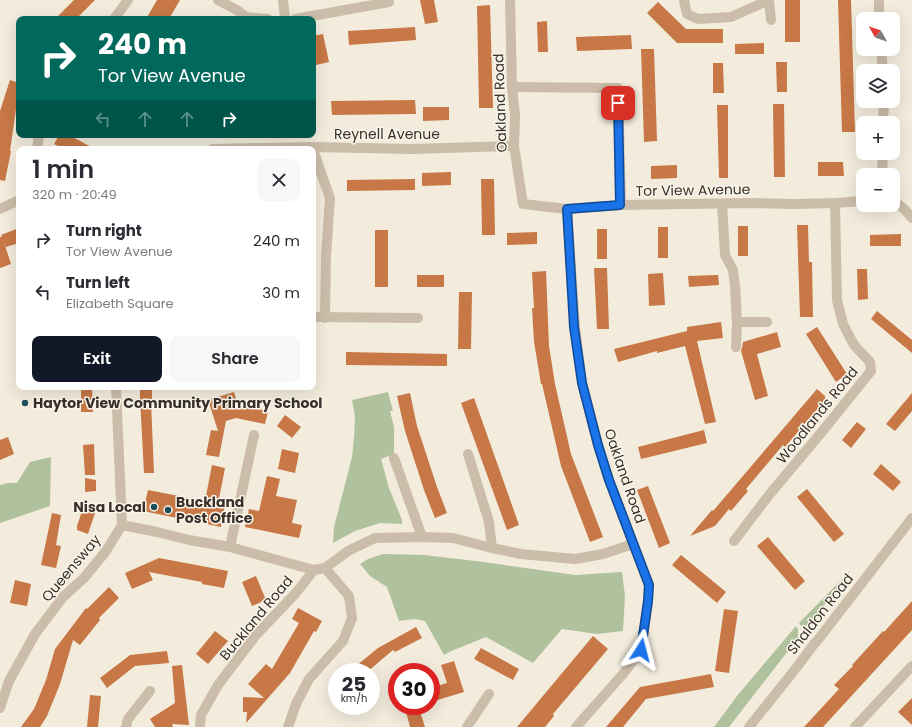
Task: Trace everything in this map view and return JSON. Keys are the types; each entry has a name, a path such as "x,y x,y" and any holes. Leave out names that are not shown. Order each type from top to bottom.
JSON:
{"street":[{"path":"116,16 128,0"},
{"path":"218,0 245,16"},
{"path":"283,0 285,16"},
{"name":"Oakland Road","path":"510,0 512,87 515,115 514,146 523,204"},
{"path":"684,0 687,14 698,18 731,17 769,0 771,20"},
{"path":"878,0 879,12"},
{"path":"312,16 390,2"},
{"path":"512,87 618,88 620,205"},
{"name":"Reynell Avenue","path":"316,149 412,149 514,146"},
{"path":"316,158 330,198 326,256 325,318"},
{"path":"0,209 16,201"},
{"name":"Tor View Avenue","path":"523,204 567,209 620,205 856,202"},
{"name":"Woodlands Road","path":"734,541 769,495 871,371 870,362 854,345 843,324 837,300 835,203"},
{"path":"722,204 726,255 733,270 735,286 737,322 736,348"},
{"path":"900,206 905,208 912,218"},
{"name":"Oakland Road","path":"567,209 574,327 582,383 600,452 649,585 641,650 623,674 576,727"},
{"path":"316,317 418,318"},
{"path":"737,322 767,322"},
{"path":"116,390 122,526 230,547 314,570 325,568 348,551 375,538 453,538 521,554 575,559 603,554 633,544"},
{"path":"230,547 254,435"},
{"path":"468,454 489,522 492,548"},
{"path":"394,458 422,537"},
{"name":"Shaldon Road","path":"749,727 912,518"},
{"name":"Queensway","path":"0,708 4,679 63,597 84,578 106,551 122,526"},
{"path":"288,727 296,704 309,679 343,641 352,618 348,596 325,568"},
{"name":"Buckland Road","path":"200,727 201,715 218,685 256,635 295,594 314,570"},
{"path":"855,727 912,666"},
{"path":"126,727 128,719 150,691"},
{"path":"467,727 489,694"}],"green space":[{"path":"388,392 393,411 390,411 394,427 394,454 381,459 389,488 402,520 402,524 380,523 355,531 333,543 334,527 352,457 355,416 352,400"},
{"path":"51,457 50,506 0,523 0,485 17,483 30,462"},
{"path":"383,554 424,555 575,575 622,572 625,596 623,631 597,634 562,629 533,663 486,637 444,655 425,621 414,619 399,621 387,587 370,576 360,564 368,559"},
{"path":"851,570 809,625 801,626 799,623"},
{"path":"796,626 798,629 798,638 729,727 714,727 737,696"}],"building":[{"path":"74,0 95,0 79,16 58,16"},
{"path":"157,0 180,0 171,16 148,16"},
{"path":"420,0 434,0 438,22 425,24"},
{"path":"785,0 800,0 800,42 785,42"},
{"path":"838,0 851,0 855,132 842,132"},
{"path":"658,2 686,29 723,29 723,43 677,43 647,13"},
{"path":"490,5 493,108 479,108 477,6"},
{"path":"547,21 548,52 538,52 537,22"},
{"path":"415,27 416,40 349,45 348,31"},
{"path":"323,34 329,62 316,65 316,35"},
{"path":"631,35 632,49 577,51 576,37"},
{"path":"764,43 764,54 735,54 735,44"},
{"path":"641,49 654,49 657,141 644,142"},
{"path":"776,62 787,62 787,92 777,92"},
{"path":"713,63 723,63 724,93 713,93"},
{"path":"10,80 16,82 16,109 11,151 5,181 0,180 0,111"},
{"path":"415,100 416,114 332,115 331,101"},
{"path":"773,104 784,104 785,177 774,177"},
{"path":"717,105 728,105 728,178 719,178"},
{"path":"423,107 449,107 449,120 423,121"},
{"path":"57,138 75,138 89,146 58,146 54,144"},
{"path":"818,162 843,162 844,176 818,176"},
{"path":"677,165 677,178 651,179 651,166"},
{"path":"451,172 451,185 422,186 422,173"},
{"path":"415,179 415,190 347,191 347,180"},
{"path":"481,179 494,179 495,235 482,235"},
{"path":"797,225 808,225 809,262 812,262 813,317 800,317"},
{"path":"738,226 748,226 748,256 738,256"},
{"path":"658,227 668,227 668,258 658,258"},
{"path":"16,229 16,244 6,247 3,239 11,264 0,268 0,237 2,237 1,235"},
{"path":"597,229 607,229 607,259 597,259"},
{"path":"375,230 388,230 388,287 375,287"},
{"path":"537,232 537,244 507,245 507,233"},
{"path":"901,234 901,246 870,246 870,235"},
{"path":"594,268 607,268 609,329 597,329"},
{"path":"857,269 867,269 868,299 858,300"},
{"path":"546,271 549,346 555,384 571,454 603,537 590,542 561,466 541,384 534,342 532,272"},
{"path":"663,273 665,305 649,306 648,274"},
{"path":"417,275 444,275 444,287 417,287"},
{"path":"718,275 719,285 689,287 688,276"},
{"path":"459,292 472,292 471,349 458,349"},
{"path":"877,311 912,340 912,353 871,319"},
{"path":"721,322 723,338 697,341 716,422 705,424 685,346 657,353 657,351 618,362 614,349 687,331 687,327"},
{"path":"817,327 847,374 836,382 806,334"},
{"path":"777,332 781,347 757,354 768,396 755,400 741,351 743,342"},
{"path":"346,352 447,354 447,366 346,365"},
{"path":"817,389 825,396 825,400 785,447 783,445 746,489 748,491 731,511 729,509 715,526 690,536 712,510 713,511"},
{"path":"81,390 92,390 93,412 81,412"},
{"path":"140,390 152,390 151,402 154,473 144,473"},
{"path":"234,392 238,405 268,411 265,424 236,418 226,421 219,457 206,455 211,430 218,431 208,400"},
{"path":"410,393 417,426 447,513 435,518 424,490 405,431 397,396"},
{"path":"912,393 912,411 895,431 886,424"},
{"path":"474,398 519,525 507,530 461,403"},
{"path":"285,415 301,427 292,438 277,426"},
{"path":"857,422 866,429 851,448 842,440"},
{"path":"704,430 707,443 641,459 638,447"},
{"path":"8,437 14,454 0,460 0,440"},
{"path":"94,444 95,475 85,475 83,445"},
{"path":"282,449 299,453 295,473 278,469"},
{"path":"881,464 901,482 893,491 873,474"},
{"path":"212,465 225,468 218,504 225,505 221,527 143,511 148,490 205,501"},
{"path":"267,476 280,479 276,496 297,500 292,523 302,525 299,538 245,527 249,509 259,511"},
{"path":"85,478 96,480 96,491 85,492"},
{"path":"648,486 670,543 659,548 637,490"},
{"path":"807,489 844,534 834,542 797,497"},
{"path":"84,505 96,510 88,534 77,530"},
{"path":"52,513 61,515 56,545 61,546 56,568 41,565"},
{"path":"768,537 805,581 795,590 757,546"},
{"path":"681,555 726,592 717,603 672,565"},
{"path":"159,558 228,571 224,588 202,584 202,582 149,572 153,580 132,589 125,573"},
{"path":"256,576 266,600 252,606 242,582"},
{"path":"15,580 31,584 27,606 10,603"},
{"path":"109,587 119,598 99,618 100,620 80,645 73,640 60,684 47,716 40,727 21,727 34,709 46,680 55,649 86,608 87,609"},
{"path":"912,601 912,630 823,727 804,727 839,689 834,685"},
{"path":"298,608 322,621 316,632 314,631 290,673 246,723 247,712 243,712 243,697 264,698 248,684 266,664 272,669 299,623 292,619"},
{"path":"724,609 738,611 729,673 715,671"},
{"path":"416,627 422,638 395,652 393,650 378,663 360,663 378,648"},
{"path":"215,631 228,641 208,664 196,654"},
{"path":"593,636 608,649 553,714 554,716 545,727 517,727"},
{"path":"481,648 519,669 513,680 474,659"},
{"path":"167,651 169,663 135,666 107,688 100,678 130,655"},
{"path":"454,661 464,692 440,699 440,685 447,683 441,665"},
{"path":"182,665 189,725 172,724 173,727 155,727 150,719 175,703 172,666"},
{"path":"711,674 714,687 646,699 623,727 606,727 640,687"},
{"path":"90,695 101,696 98,727 87,727"},
{"path":"912,698 912,725 898,712"},
{"path":"407,715 421,715 425,727 410,727"}],"place":[{"name":"Haytor View Community Primary School","path":"25,403"},
{"name":"Nisa Local","path":"154,507"},
{"name":"Buckland Post Office","path":"168,510"}],"route":[{"path":"618,103 620,205 567,209 574,327 582,383 598,445 609,480 649,585 641,650"}]}
